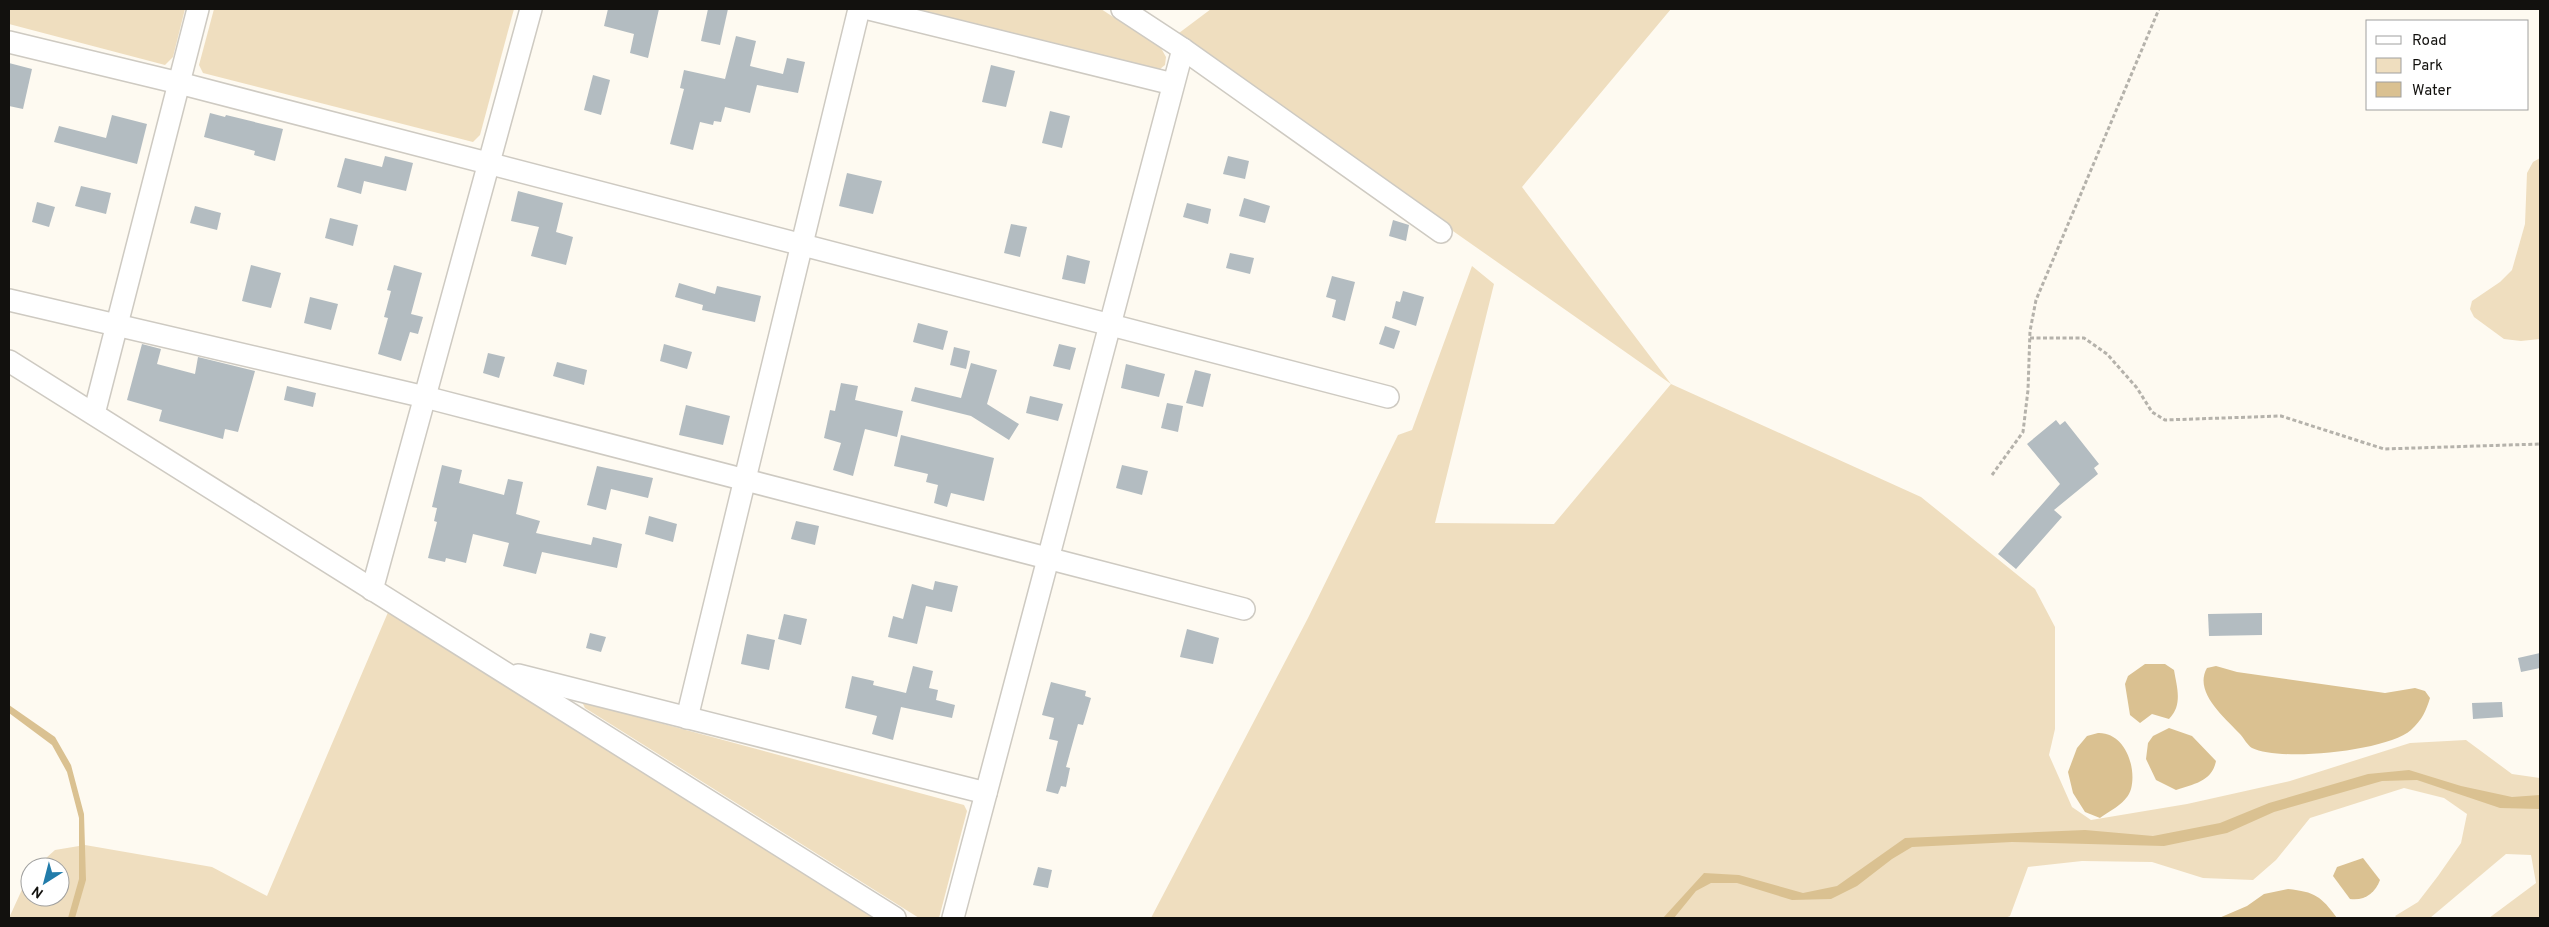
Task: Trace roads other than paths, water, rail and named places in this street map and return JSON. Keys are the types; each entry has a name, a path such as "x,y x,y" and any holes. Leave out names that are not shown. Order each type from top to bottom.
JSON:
{"street":[{"path":"94,414 198,9"},
{"path":"372,590 531,9"},
{"path":"686,718 860,9"},
{"path":"869,9 1174,84"},
{"path":"1122,9 1183,49 1442,232"},
{"path":"9,42 179,83 1388,397"},
{"path":"953,918 1183,49"},
{"path":"9,300 425,397 1244,609"},
{"path":"9,361 895,918"},
{"path":"499,670 986,794"}],"water":[{"path":"2145,664 2165,664 2174,670 2178,702 2169,719 2152,714 2140,723 2130,715 2125,684 2128,676"},
{"path":"2216,666 2237,672 2385,693 2415,688 2425,691 2430,698 2423,715 2411,730 2380,744 2358,749 2309,754 2266,752 2250,747 2219,712 2207,695 2204,677 2207,668"},
{"path":"9,705 55,737 71,765 84,814 86,880 75,918 68,918 79,879 79,818 67,772 52,745 9,713"},
{"path":"2169,728 2192,736 2216,761 2214,768 2206,778 2176,790 2156,780 2146,759 2148,743 2153,736"},
{"path":"2098,733 2107,734 2121,744 2130,761 2132,770 2129,794 2118,806 2100,818 2085,812 2073,793 2068,772 2077,748 2087,736"},
{"path":"2409,770 2461,786 2512,797 2540,795 2540,809 2500,808 2417,780 2382,781 2274,812 2227,833 2164,846 2012,842 1912,847 1892,859 1857,886 1831,899 1792,900 1737,883 1711,883 1696,891 1674,918 1663,918 1704,873 1739,875 1803,893 1837,886 1905,838 2085,830 2153,836 2220,823 2269,803 2368,774"},
{"path":"2363,858 2380,880 2369,895 2360,899 2350,899 2333,876 2337,867"},
{"path":"2288,889 2317,896 2337,918 2219,918 2247,906 2264,894"}]}
